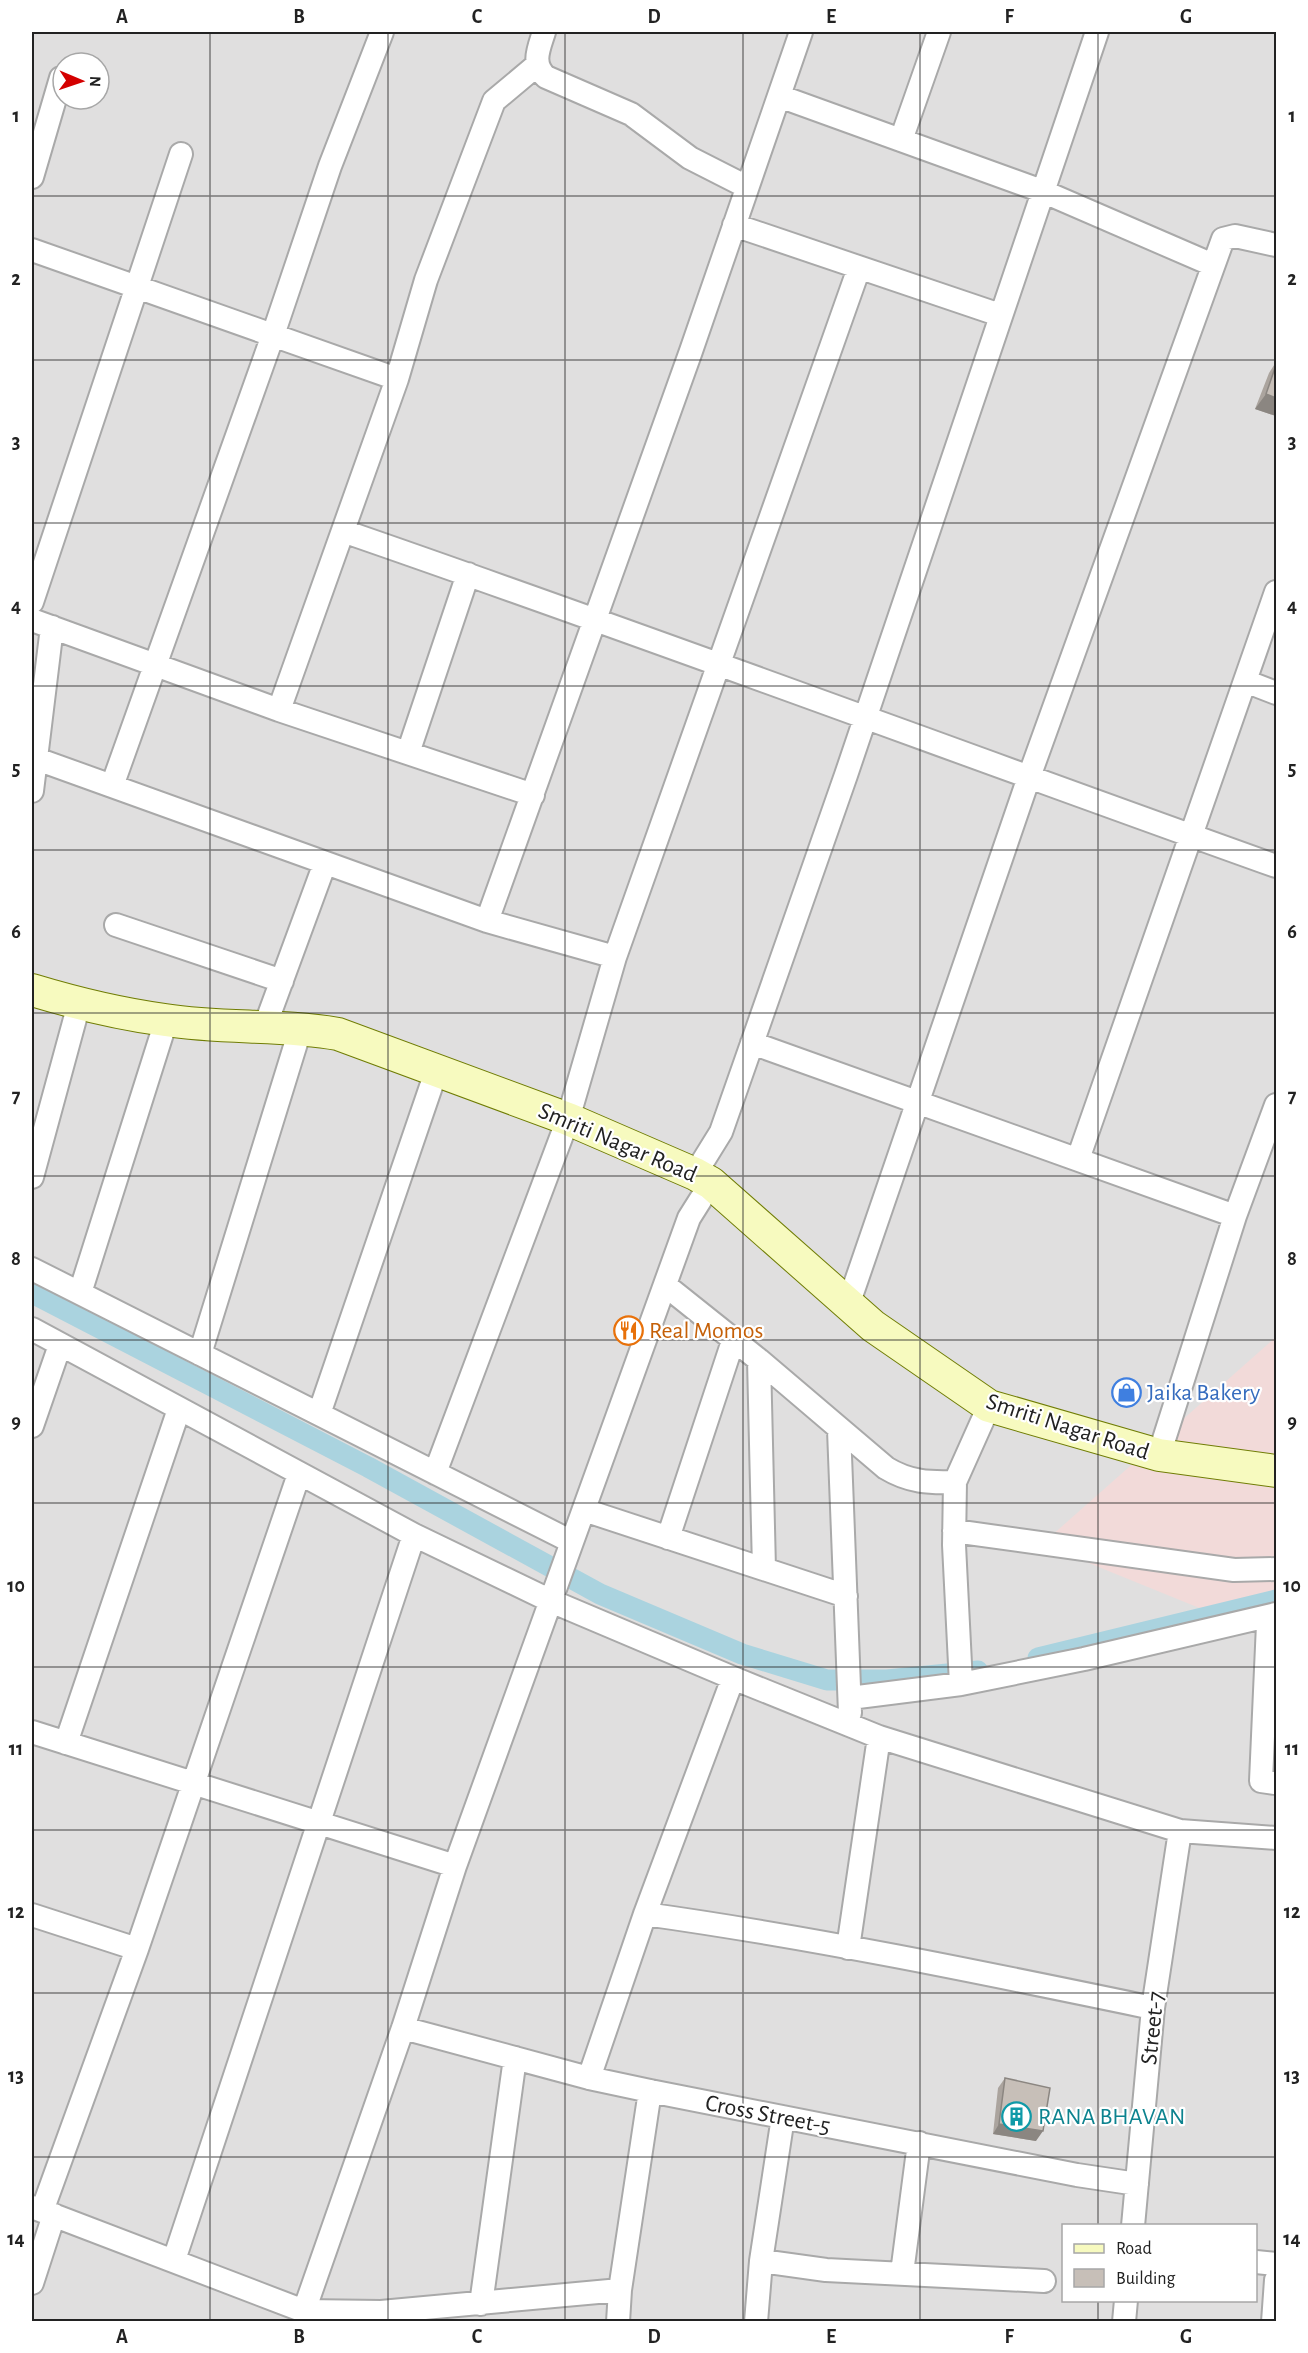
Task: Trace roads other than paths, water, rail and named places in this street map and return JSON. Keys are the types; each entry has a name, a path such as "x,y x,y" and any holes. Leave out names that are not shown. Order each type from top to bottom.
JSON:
{"main road":[{"name":"Smriti Nagar Road","path":"32,990 79,1004 166,1020 301,1027 338,1034 568,1119 703,1179 873,1326 989,1406 1159,1455 1276,1471"}],"street":[{"path":"112,786 273,335 330,166 382,32"},
{"path":"544,32 537,65 546,77 631,114 690,158 747,187"},
{"path":"487,921 596,619 801,32"},
{"path":"901,140 939,32"},
{"path":"305,2316 403,2028 455,1866 721,1132 865,718 1097,32"},
{"path":"279,710 397,379 426,280 494,101 537,65"},
{"path":"779,96 1042,191 1213,265"},
{"path":"32,177 51,111"},
{"path":"32,602 181,153"},
{"path":"734,225 1000,315"},
{"path":"848,1305 1029,777 1222,239 1228,236 1276,245"},
{"path":"32,250 397,379"},
{"path":"435,1473 568,1119 615,957 722,663 859,268"},
{"path":"343,531 722,663 865,718 1276,866"},
{"path":"408,753 468,574"},
{"path":"1078,1159 1276,592"},
{"path":"32,791 42,623 279,710 533,795"},
{"path":"1245,681 1276,693"},
{"path":"34,758 487,921 615,957"},
{"path":"265,1026 325,863"},
{"path":"116,925 282,981"},
{"path":"32,1177 79,1004"},
{"path":"80,1293 166,1020"},
{"path":"200,1354 301,1027"},
{"path":"752,1043 1235,1216"},
{"path":"319,1414 437,1069"},
{"path":"1159,1455 1235,1216 1276,1105"},
{"path":"32,1269 572,1542"},
{"path":"665,1284 886,1468 904,1479 929,1483 956,1482"},
{"path":"32,1329 414,1534 551,1601 733,1678 879,1737 1180,1831 1276,1838"},
{"path":"668,1538 734,1341"},
{"path":"32,1426 60,1345"},
{"path":"759,1360 764,1569"},
{"path":"961,1684 954,1531 956,1482 989,1406"},
{"path":"66,1743 179,1409"},
{"path":"839,1430 850,1698 849,1725"},
{"path":"32,2283 42,2211 137,1949 299,1474"},
{"path":"584,1510 846,1596"},
{"path":"954,1531 1234,1570 1276,1569"},
{"path":"174,2260 414,1534"},
{"path":"850,1698 961,1684 1084,1659 1276,1614"},
{"path":"1274,1783 1261,1780 1268,1624 1276,1623"},
{"path":"590,2078 645,1914 733,1678"},
{"path":"32,1732 320,1821 455,1866"},
{"path":"849,1948 879,1737"},
{"name":"Street-7","path":"1133,2224 1153,2008 1180,1831"},
{"path":"645,1914 764,1930 849,1948 896,1954 1153,2008"},
{"path":"32,1915 137,1949"},
{"name":"Cross Street-5","path":"403,2028 590,2078 650,2091 1077,2175 1137,2184"},
{"path":"481,2304 515,2058"},
{"path":"618,2322 620,2290 650,2091"},
{"path":"756,2322 761,2261 783,2117"},
{"path":"903,2273 919,2143"},
{"path":"42,2211 174,2260 305,2316 381,2313 620,2290"},
{"path":"761,2261 826,2270 1044,2281"},
{"path":"1257,2262 1276,2264"},
{"path":"1273,2322 1276,2280"},
{"path":"1125,2322 1126,2302"}],"water":[{"path":"1276,1641 1276,1770 1271,1769"}],"waterway":[{"path":"32,1293 368,1467 600,1594 742,1654 827,1680 887,1680 978,1671"},
{"path":"1038,1658 1276,1600"}],"place":[{"name":"Real Momos","path":"628,1330"},
{"name":"Jaika Bakery","path":"1126,1392"},
{"name":"RANA BHAVAN","path":"1017,2116"}]}
